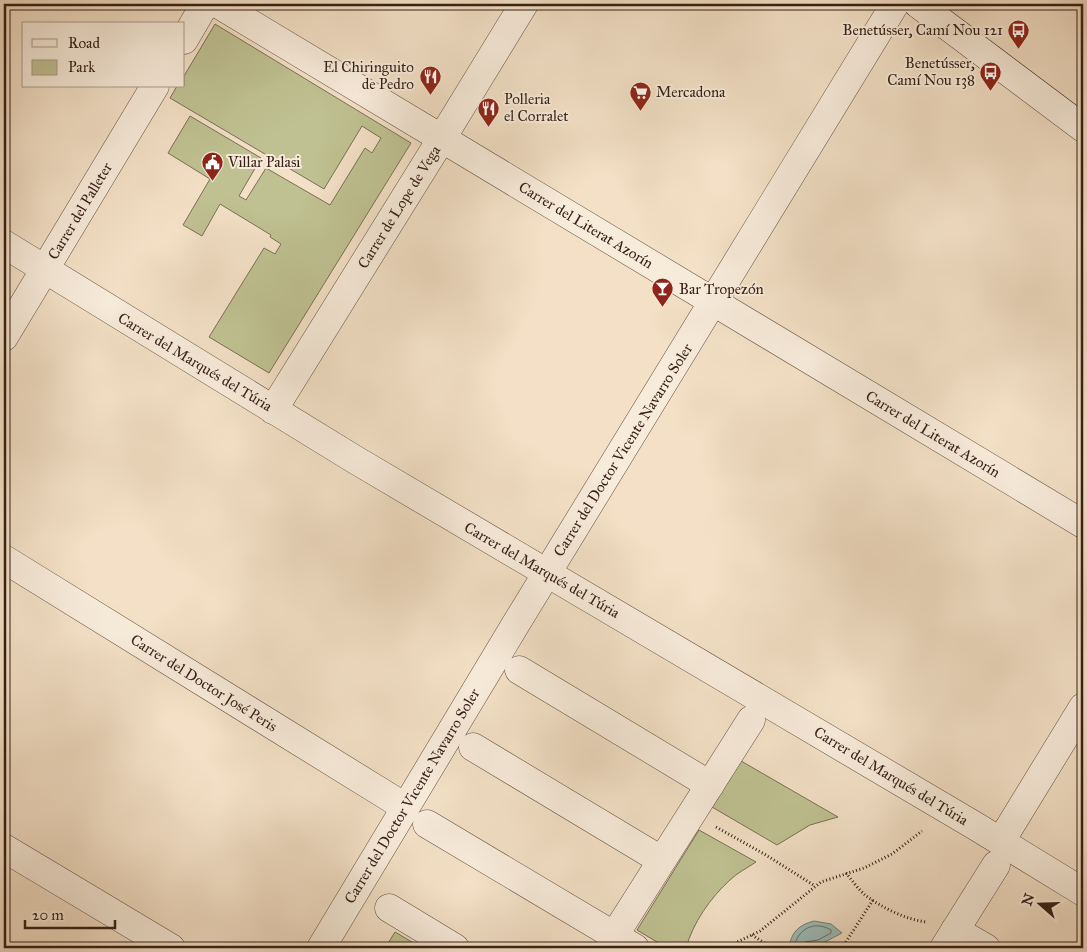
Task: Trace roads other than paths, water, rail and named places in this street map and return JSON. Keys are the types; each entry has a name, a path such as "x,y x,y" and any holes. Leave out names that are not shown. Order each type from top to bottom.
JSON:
{"street":[{"path":"185,38 205,4"},
{"name":"Carrer del Literat Azorín","path":"218,4 1083,524"},
{"name":"Carrer de Lope de Vega","path":"273,410 524,4"},
{"name":"Carrer del Doctor Vicente Navarro Soler","path":"321,948 547,573 896,4"},
{"path":"918,4 1083,128"},
{"name":"Carrer del Palleter","path":"4,337 155,88"},
{"name":"Carrer del Marqués del Túria","path":"4,244 273,410 547,573 998,853 1083,892"},
{"name":"Carrer del Doctor José Peris","path":"4,559 405,807"},
{"path":"519,670 710,784"},
{"path":"986,948 944,932 998,853 1083,707"},
{"path":"427,824 624,942 661,860 751,720"},
{"path":"472,747 661,860"},
{"path":"4,848 171,948"},
{"path":"389,908 455,948"}],"water":[{"path":"814,921 831,924 842,933 819,945 789,948 794,933 800,927"}],"place":[{"name":"Benetússer, Camí Nou 121","path":"1019,49"},
{"name":"Benetússer, Camí Nou 138","path":"991,91"},
{"name":"El Chiringuito de Pedro","path":"430,95"},
{"name":"Mercadona","path":"640,111"},
{"name":"Polleria el Corralet","path":"488,127"},
{"name":"Villar Palasi","path":"212,181"},
{"name":"Bar Tropezón","path":"663,308"}]}
